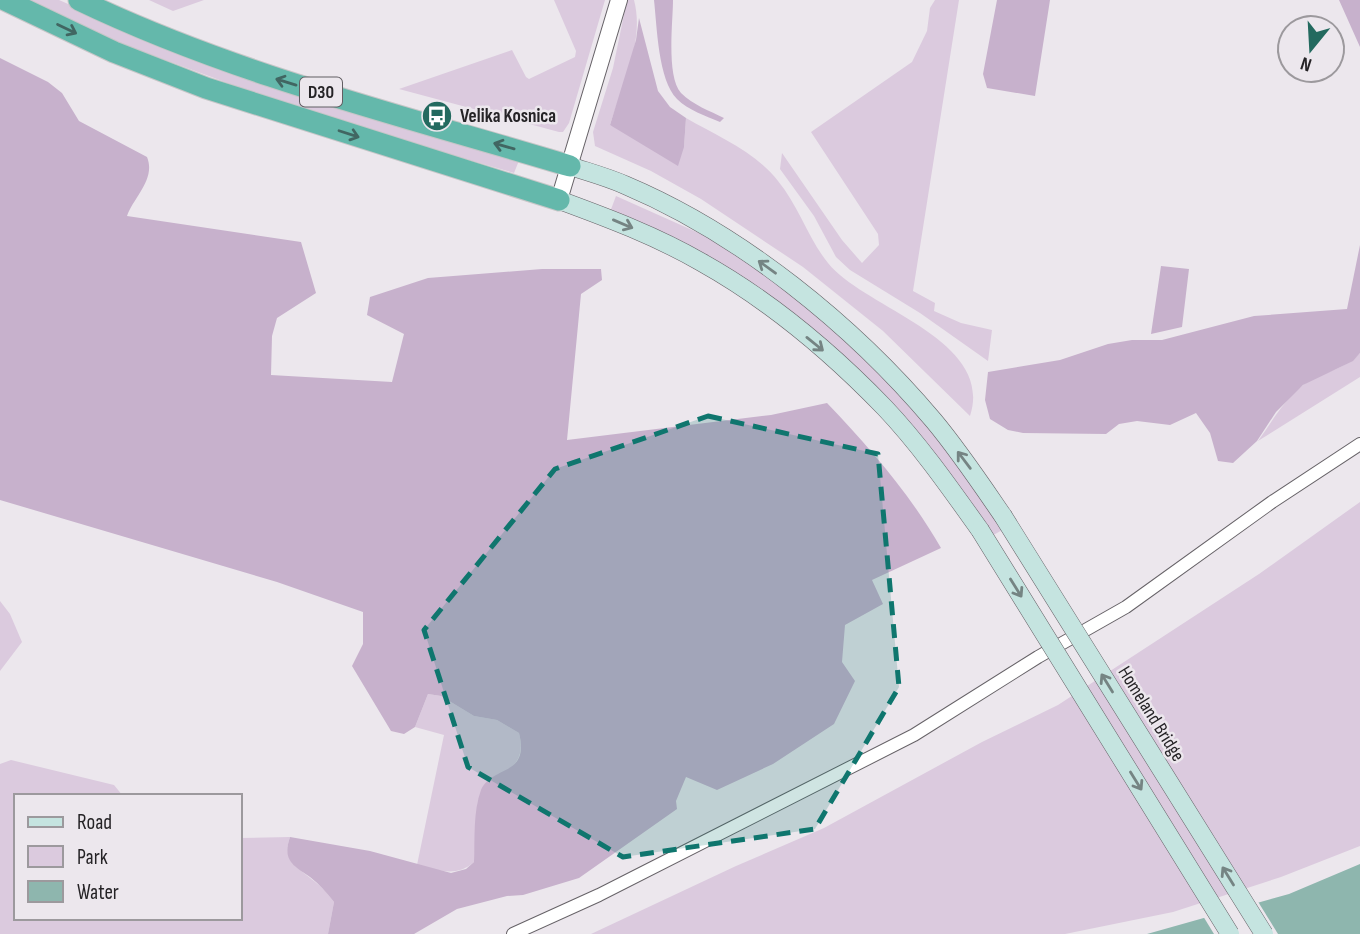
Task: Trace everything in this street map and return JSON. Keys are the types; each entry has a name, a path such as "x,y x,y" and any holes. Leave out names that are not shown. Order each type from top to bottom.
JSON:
{"highway":[{"name":"D30","path":"5,0 114,52 206,88 559,200"},
{"name":"D30","path":"79,0 188,48 281,80 570,166"}],"main road":[{"name":"Homeland Bridge","path":"570,166 624,184 667,204 721,236 784,279 846,331 934,421 1003,516 1264,934"},
{"path":"559,200 629,227 679,250 721,274 779,314 837,362 886,410 980,530 1230,934"}],"street":[{"path":"559,200 620,0"},
{"path":"513,934 599,894 914,735 1049,651 1126,607 1272,502 1360,444"}],"highlighted area":[{"path":"708,416 878,454 899,687 815,829 623,857 468,767 424,630 555,469"}],"green space":[{"path":"29,0 59,0 158,43 520,158 514,173 314,115 125,45"},
{"path":"149,0 204,0 173,11"},
{"path":"554,0 605,0 569,123 563,132 399,89 512,50 529,79 575,57 576,51"},
{"path":"627,0 634,0 637,31 631,63 610,125 684,147 686,118 759,161 785,190 828,263 846,280 946,346 964,366 973,389 970,416 883,331 803,267 701,199 651,171 595,146 593,132 613,68"},
{"path":"935,0 959,0 913,291 935,303 934,311 961,323 992,330 988,361 920,313 850,270 836,257 814,216 780,169 782,153 842,240 862,263 879,245 878,234 811,132 912,62 927,31 930,8"},
{"path":"616,196 721,243 759,267 858,350 921,414 1004,529 990,537 831,348 610,212"},
{"path":"1360,353 1360,377 1258,441 1295,392"},
{"path":"1360,502 1360,846 1281,877 1173,912 1065,934 591,934 824,828 982,742 1058,705 1259,574"},
{"path":"0,601 10,614 22,642 0,671"},
{"path":"428,694 441,696 474,716 497,720 519,733 521,743 519,758 510,768 488,780 478,801 474,862 454,871 417,865 444,735 415,727"},
{"path":"11,760 114,785 121,794 14,794 14,920 242,920 242,838 290,837 288,853 293,864 320,886 334,902 328,934 0,934 0,764"}],"shaded area":[{"path":"654,0 673,0 672,62 676,85 691,101 724,118 720,122 686,106 671,90 662,66"},
{"path":"997,0 1050,0 1035,96 987,88 983,74"},
{"path":"1339,0 1360,0 1360,47 1346,14"},
{"path":"639,18 658,91 670,107 686,118 684,147 678,166 610,125 636,40"},
{"path":"0,58 48,82 62,93 79,121 147,157 149,173 127,216 301,242 316,293 277,318 272,336 271,375 392,382 404,334 367,315 370,297 428,278 542,269 601,269 602,280 581,294 567,440 771,415 827,403 888,472 941,548 872,580 883,604 845,625 842,662 855,681 834,724 773,764 717,790 686,777 676,801 677,809 579,878 523,895 507,896 457,909 414,934 328,934 334,902 317,883 291,862 287,851 290,837 370,851 451,873 466,869 474,862 476,816 481,790 486,782 515,764 521,747 519,733 497,720 474,716 441,696 428,694 415,727 404,734 391,731 352,666 363,644 363,612 277,582 0,500"},
{"path":"1360,245 1360,353 1353,361 1303,385 1276,412 1257,441 1233,463 1218,461 1210,433 1196,413 1170,425 1137,421 1119,424 1106,434 1023,433 1008,430 990,419 985,400 988,372 1060,360 1108,344 1132,340 1162,340 1254,316 1347,309"},
{"path":"1161,266 1189,269 1182,327 1151,334"}],"water":[{"path":"1360,864 1360,934 1147,934 1289,894"}],"pier":[{"path":"1257,900 1278,934 1214,934 1203,916"}],"place":[{"name":"Velika Kosnica","path":"437,116"}]}
